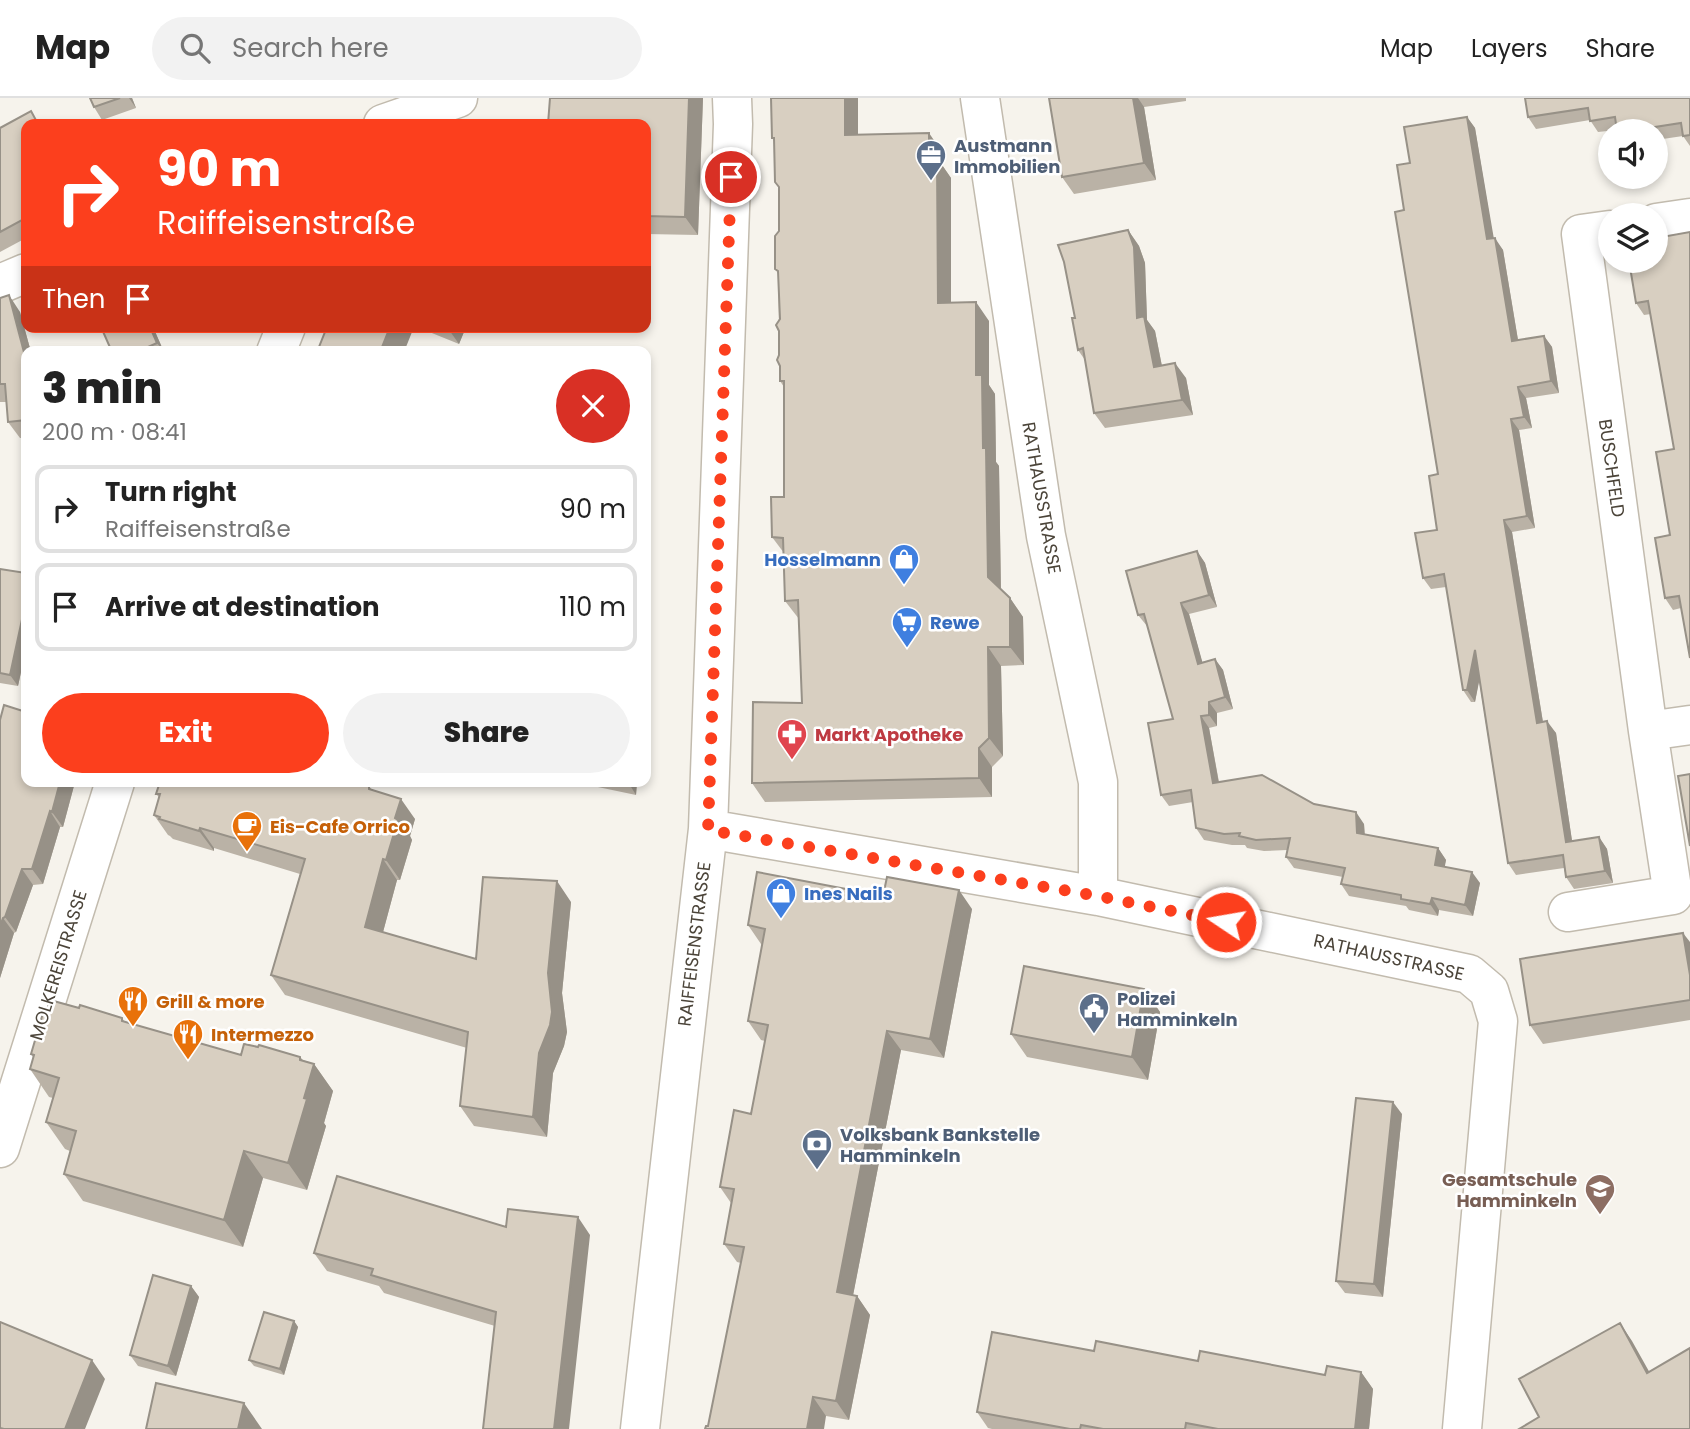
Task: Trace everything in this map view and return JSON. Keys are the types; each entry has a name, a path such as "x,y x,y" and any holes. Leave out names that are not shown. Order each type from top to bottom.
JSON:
{"street":[{"path":"397,119 458,98"},
{"name":"RAIFFEISENSTRASSE","path":"640,1429 655,1201 708,830 732,98"},
{"name":"RATHAUSSTRASSE","path":"980,98 1046,536 1098,782 1098,896"},
{"path":"1668,221 1690,218"},
{"name":"BUSCHFELD","path":"1568,912 1673,895 1648,731 1581,234 1598,232"},
{"path":"0,284 21,275"},
{"path":"1648,731 1690,725"},
{"name":"MOLKEREISTRASSE","path":"0,1148 113,787"},
{"name":"RATHAUSSTRASSE","path":"708,830 1098,896 1469,974 1489,991 1498,1021 1462,1429"}],"building":[{"path":"90,98 120,98 94,107"},
{"path":"550,98 689,98 685,217 651,216 651,119 548,119"},
{"path":"771,98 845,98 845,135 929,133 929,159 937,159 938,303 976,302 976,375 982,375 983,448 986,448 988,577 1010,598 1010,647 988,647 989,738 979,748 979,778 752,783 753,702 802,703 798,600 785,601 783,538 772,537 771,497 784,497 784,381 780,381 780,366 777,360 779,331 776,325 780,319 775,236 779,231 779,187 775,182"},
{"path":"1049,98 1133,98 1144,163 1062,177"},
{"path":"1525,98 1690,98 1690,135 1683,136 1681,123 1668,125 1668,119 1615,117 1590,121 1588,108 1528,117"},
{"path":"31,111 35,119 21,119 21,221 0,232 0,128"},
{"path":"1467,117 1487,239 1495,238 1512,341 1544,336 1551,381 1518,387 1524,417 1511,419 1527,516 1504,520 1537,723 1547,721 1566,842 1599,837 1605,871 1566,877 1563,855 1508,863 1475,650 1467,690 1463,690 1444,574 1423,578 1415,533 1437,530 1429,476 1438,474 1395,212 1404,210 1397,165 1410,163 1404,127"},
{"path":"1128,230 1134,247 1137,318 1144,316 1154,367 1175,363 1182,400 1094,413 1083,348 1078,350 1072,318 1075,318 1058,245"},
{"path":"1690,232 1690,658 1679,596 1665,598 1655,538 1670,535 1656,452 1674,449 1648,301 1636,303 1631,273 1668,273 1668,236"},
{"path":"9,295 22,346 21,421 8,422 5,384 0,384 0,298"},
{"path":"104,333 153,333 157,343 150,346 109,346"},
{"path":"325,333 388,333 382,346 319,346"},
{"path":"1197,551 1209,595 1181,603 1198,664 1215,659 1225,697 1209,702 1209,715 1201,716 1213,783 1262,775 1314,804 1356,812 1357,833 1438,848 1435,865 1472,872 1465,905 1432,898 1430,904 1401,899 1401,895 1341,884 1345,868 1286,857 1290,838 1256,840 1239,836 1240,833 1224,834 1196,828 1191,790 1161,795 1148,723 1173,719 1144,614 1138,615 1126,571"},
{"path":"0,569 21,572 21,624 10,675 0,673"},
{"path":"4,705 21,710 21,787 59,787 32,869 22,869 0,926 0,720"},
{"path":"1690,774 1690,846 1678,776"},
{"path":"158,787 369,787 401,799 395,818 398,820 386,860 383,859 365,927 476,959 483,877 557,881 548,973 552,1012 539,1053 533,1117 460,1106 468,1032 271,975 305,859 200,828 199,831 159,819 160,817 154,815 160,794 156,794"},
{"path":"757,872 883,896 887,877 959,890 930,1039 887,1031 837,1292 857,1296 836,1401 813,1397 807,1429 705,1429 708,1426 744,1247 724,1244 734,1189 720,1187 734,1110 751,1114 768,1025 748,1021 765,929 748,925"},
{"path":"1683,933 1690,975 1690,1000 1530,1025 1520,959"},
{"name":"Polizei Hamminkeln","path":"1024,966 1144,989 1132,1057 1011,1034"},
{"path":"50,1000 79,1008 80,1005 122,1018 122,1021 241,1055 244,1044 259,1045 314,1064 304,1098 307,1099 288,1163 244,1151 224,1220 64,1174 76,1131 46,1122 59,1078 30,1069 34,1055 31,1054 43,1013 46,1014"},
{"path":"1356,1098 1393,1102 1374,1284 1336,1281"},
{"path":"337,1176 506,1227 508,1209 578,1217 554,1429 483,1429 496,1312 371,1275 373,1269 314,1253"},
{"path":"153,1275 191,1286 168,1366 130,1355"},
{"path":"264,1312 294,1321 280,1369 249,1360"},
{"path":"0,1322 92,1360 65,1429 0,1428"},
{"path":"1620,1323 1647,1373 1690,1348 1690,1429 1519,1429 1539,1417 1519,1379"},
{"path":"992,1332 1094,1351 1096,1341 1198,1361 1200,1351 1325,1375 1327,1366 1361,1372 1355,1429 1218,1429 1186,1423 1185,1429 1103,1429 1081,1425 1080,1429 1070,1429 977,1412"},
{"path":"156,1383 244,1403 238,1429 146,1429"}],"place":[{"name":"Austmann Immobilien","path":"931,182"},
{"name":"Hosselmann","path":"904,586"},
{"name":"Rewe","path":"907,649"},
{"name":"Markt Apotheke","path":"792,761"},
{"name":"Eis-Cafe Orrico","path":"247,853"},
{"name":"Ines Nails","path":"781,920"},
{"name":"Grill & more","path":"133,1028"},
{"name":"Polizei Hamminkeln","path":"1094,1035"},
{"name":"Intermezzo","path":"188,1061"},
{"name":"Volksbank Bankstelle Hamminkeln","path":"817,1171"},
{"name":"Gesamtschule Hamminkeln","path":"1600,1216"}],"route":[{"path":"731,177 708,830 1098,896 1226,922"}]}
